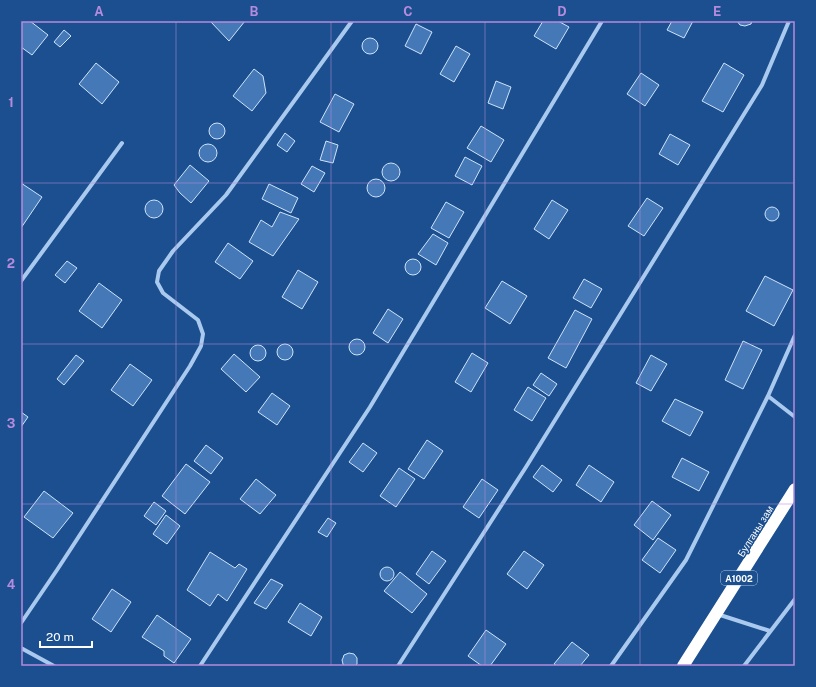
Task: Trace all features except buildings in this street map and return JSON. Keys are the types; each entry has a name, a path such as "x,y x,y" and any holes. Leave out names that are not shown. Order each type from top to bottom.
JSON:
{"highway":[{"name":"Булганы зам","path":"683,666 795,489"}],"street":[{"path":"21,623 190,366 201,346 203,334 198,320 163,293 157,282 159,270 173,251 226,195 352,21"},
{"path":"200,666 370,408 602,21"},
{"path":"398,666 526,467 762,86 789,21"},
{"path":"21,281 122,142"},
{"path":"611,666 686,560 768,396 795,335"},
{"path":"768,396 795,417"},
{"path":"744,666 795,599"},
{"path":"716,613 770,631"},
{"path":"21,648 54,666"}]}
